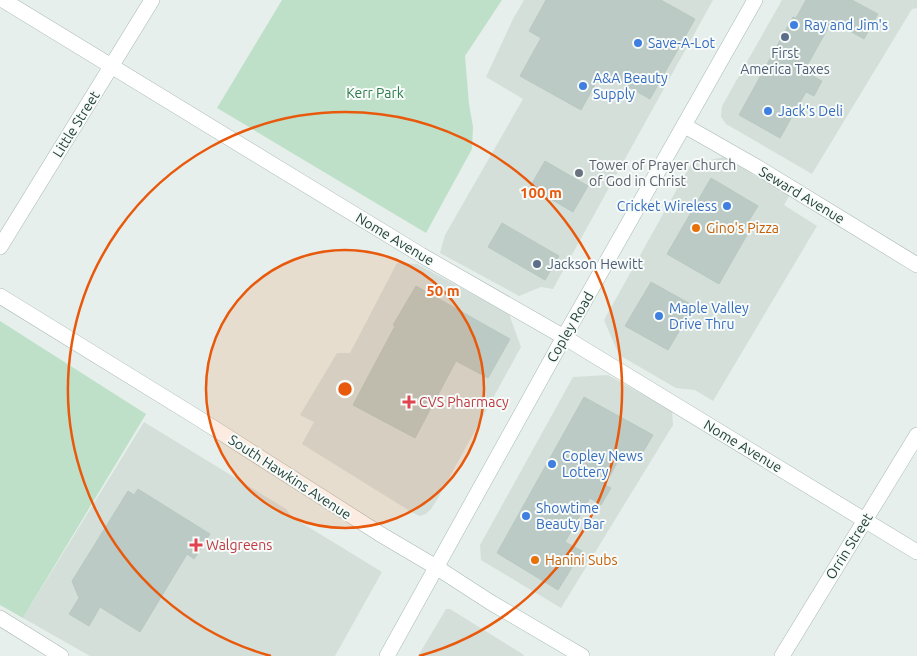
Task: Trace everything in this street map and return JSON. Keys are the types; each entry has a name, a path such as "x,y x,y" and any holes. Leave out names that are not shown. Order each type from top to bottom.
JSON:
{"street":[{"name":"Nome Avenue","path":"3,0 421,254 564,337 917,552"},
{"name":"Little Street","path":"0,247 152,0"},
{"name":"Copley Road","path":"387,656 564,337 755,0"},
{"name":"Seward Avenue","path":"685,126 757,167 917,266"},
{"name":"South Hawkins Avenue","path":"0,296 198,418 380,534 582,656"},
{"name":"Orrin Street","path":"782,656 917,435"},
{"path":"0,618 61,656"}],"shaded area":[{"path":"524,0 713,0 553,289 541,287 519,296 440,253 445,235 523,99 486,77"},
{"path":"782,0 917,0 917,8 912,9 812,174 726,124 721,117 722,106"},
{"path":"724,157 789,196 784,205 817,226 713,401 695,390 676,388 619,355 604,320 691,164"},
{"path":"397,263 417,264 509,314 521,347 438,498 426,514 420,516 302,444 314,422 300,415 337,353 350,353"},
{"path":"608,375 672,411 673,425 561,608 481,560 480,545 573,377"},
{"path":"144,422 286,509 292,517 382,572 335,656 90,656 23,618"},
{"path":"446,609 450,609 524,655 418,656"}],"green space":[{"name":"Kerr Park","path":"282,0 502,0 465,56 473,127 472,149 426,233 217,108"},
{"path":"0,321 146,414 23,618 0,605"}],"building":[{"path":"546,0 661,0 695,19 650,99 602,72 581,110 520,76 541,38 529,31"},
{"path":"806,0 852,0 878,14 864,39 832,21 804,71 822,81 814,96 806,92 780,138 739,115 793,17 796,18"},
{"path":"545,161 588,186 573,212 530,187"},
{"path":"711,178 758,206 742,232 747,235 719,284 667,254"},
{"path":"502,223 559,256 545,280 488,247"},
{"name":"Maple Valley Drive Thru","path":"651,282 694,306 668,350 625,326"},
{"path":"416,286 510,339 488,378 456,361 415,438 353,405 395,326 393,325"},
{"path":"584,397 653,435 639,459 624,450 605,485 611,488 601,505 590,498 565,542 582,551 558,590 497,553"},
{"path":"138,489 210,534 194,559 187,554 140,632 100,607 89,626 69,614 79,598 72,581 128,491 134,495"}],"place":[{"name":"Ray and Jim's","path":"794,25"},
{"name":"First America Taxes","path":"785,37"},
{"name":"Save-A-Lot","path":"638,43"},
{"name":"A&A Beauty Supply","path":"583,86"},
{"name":"Jack's Deli","path":"768,111"},
{"name":"Tower of Prayer Church of God in Christ","path":"579,173"},
{"name":"Cricket Wireless","path":"727,206"},
{"name":"Gino's Pizza","path":"696,228"},
{"name":"Jackson Hewitt","path":"537,264"},
{"name":"Maple Valley Drive Thru","path":"659,316"},
{"name":"CVS Pharmacy","path":"409,402"},
{"name":"Copley News Lottery","path":"552,464"},
{"name":"Showtime Beauty Bar","path":"526,516"},
{"name":"Walgreens","path":"196,545"},
{"name":"Hanini Subs","path":"535,560"}]}
